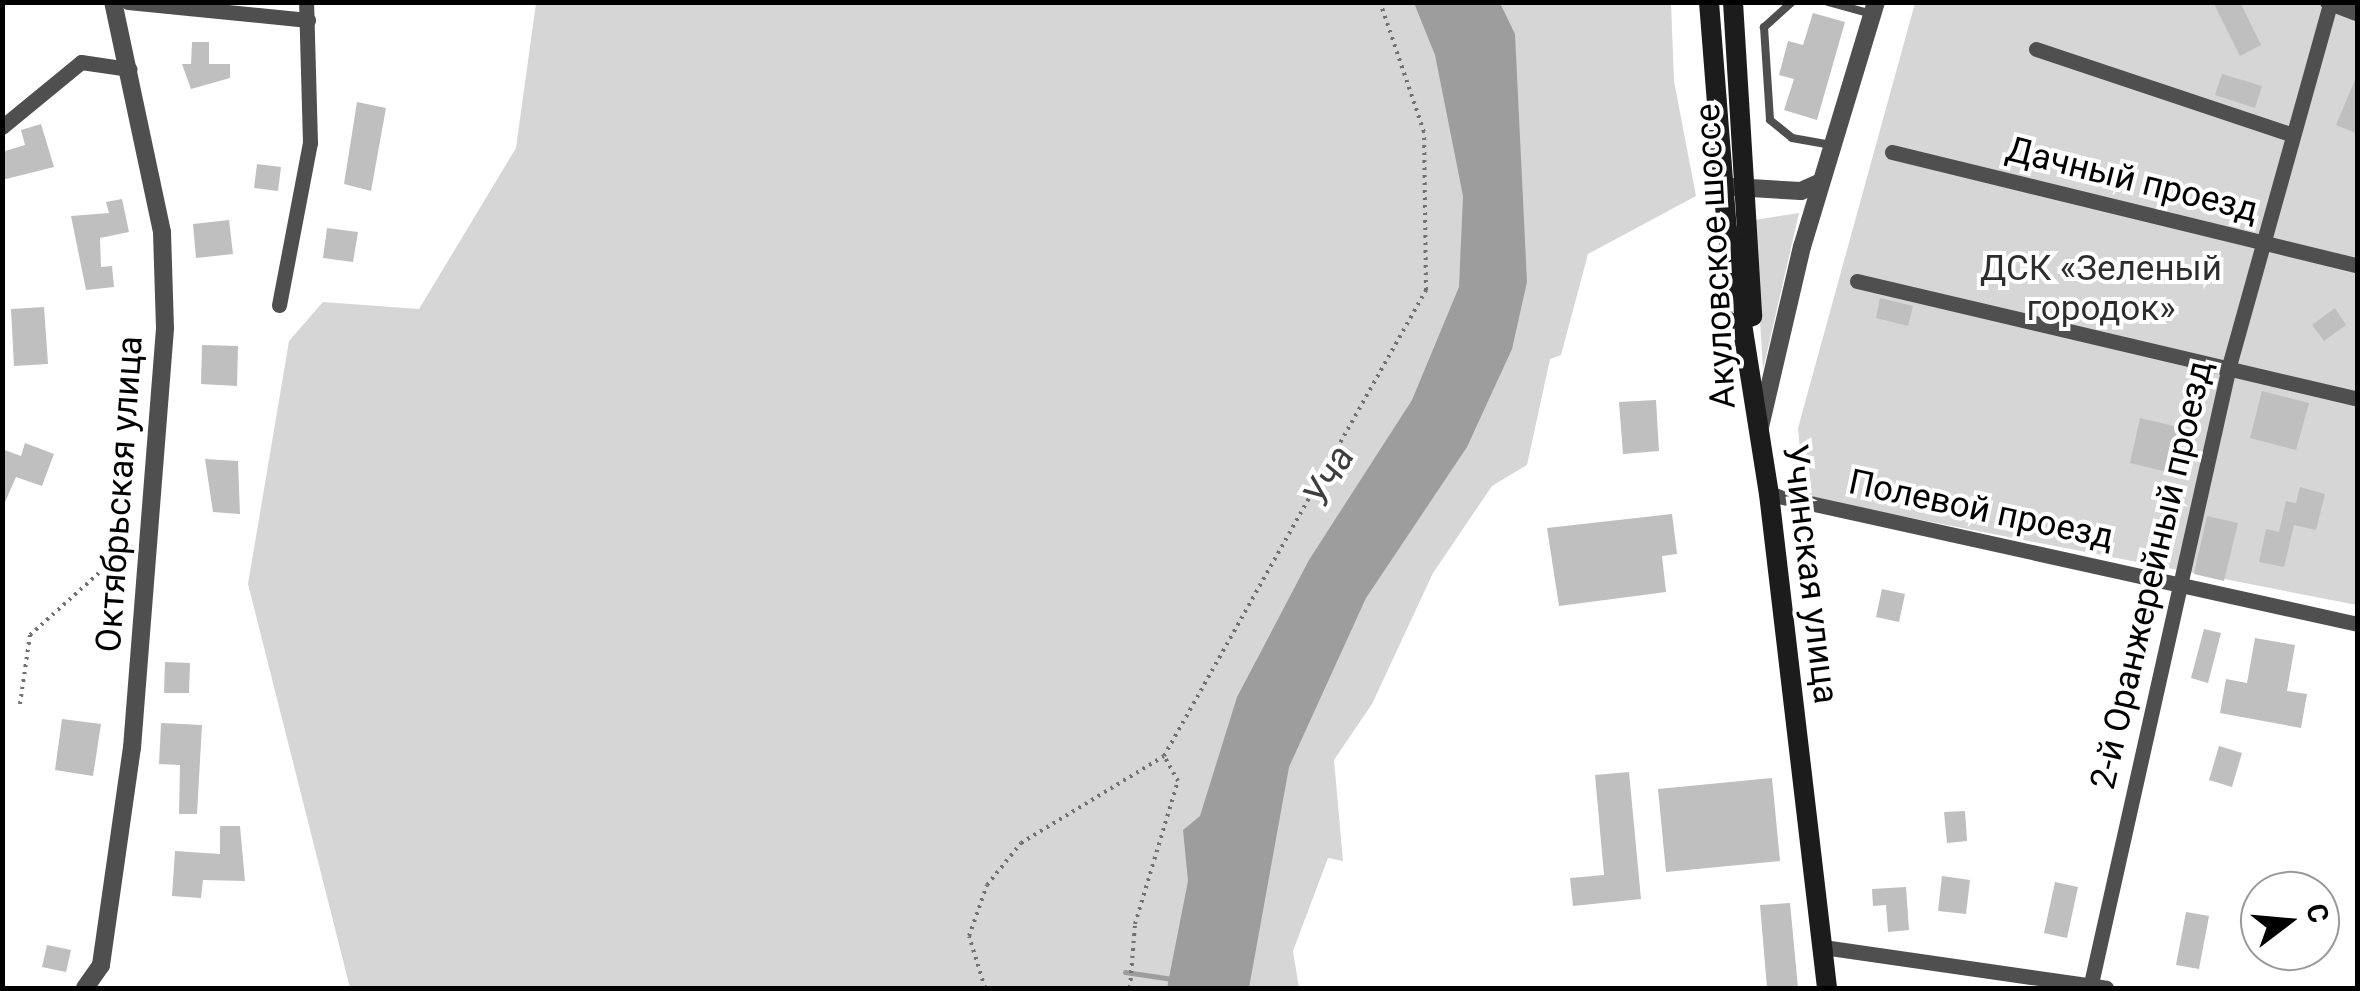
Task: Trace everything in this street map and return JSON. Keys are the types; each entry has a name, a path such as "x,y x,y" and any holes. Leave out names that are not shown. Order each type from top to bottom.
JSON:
{"main road":[{"name":"Акуловское шоссе","path":"1709,2 1722,183 1759,433"},
{"name":"Акуловское шоссе","path":"1734,2 1759,433"},
{"name":"Учинская улица","path":"1759,433 1827,988"}],"street":[{"name":"Октябрьская улица","path":"86,988 101,966 153,525 166,328 162,232 113,2"},
{"path":"128,2 308,20"},
{"path":"279,305 310,143 306,2"},
{"path":"2328,3 2358,14"},
{"name":"2-й Оранжерейный проезд","path":"2096,988 2229,366 2328,3"},
{"name":"Учинская улица","path":"1759,433 1831,145 1874,8"},
{"path":"2036,49 2290,134"},
{"path":"2,127 81,62 129,69"},
{"name":"Дачный проезд","path":"1892,152 2358,266"},
{"path":"1722,183 1802,191 1821,182"},
{"path":"1857,281 2358,399"},
{"name":"Полевой проезд","path":"1769,494 2358,624"},
{"path":"1822,947 2096,988"},
{"path":"101,966 103,988"}],"lane":[{"path":"1792,2 1764,27 1770,120 1792,138 1831,145"},
{"path":"1828,2 1874,8"}],"path":[{"path":"985,988 969,936 987,885 1021,843 1164,756 1426,290 1424,132 1380,2"},
{"path":"20,704 30,635 153,525"},
{"path":"1130,988 1135,924 1178,781 1164,756"}],"green space":[{"path":"536,3 1671,3 1674,81 1696,196 1588,254 1561,355 1550,359 1527,465 1492,486 1433,573 1372,704 1334,760 1343,861 1328,858 1293,951 1299,988 350,988 248,584 289,341 323,302 419,309 516,148"},
{"name":"ДСК «Зеленый городок»","path":"1915,3 2357,3 2357,605 1804,497 1798,428"},
{"path":"1799,213 1763,370 1754,220"}],"shaded area":[{"path":"1414,3 1500,3 1515,34 1527,282 1512,349 1467,447 1366,598 1289,767 1249,988 1167,988 1188,881 1183,830 1200,816 1237,697 1309,560 1412,400 1459,287 1463,196 1435,55"}],"building":[{"path":"2213,2 2240,2 2261,45 2240,56"},
{"path":"1813,13 1845,22 1817,120 1784,110 1794,79 1779,75 1788,41 1803,45"},
{"path":"192,42 209,42 209,64 230,64 230,78 191,89 182,64 191,64"},
{"path":"2222,74 2262,86 2255,108 2215,95"},
{"path":"2358,75 2358,134 2336,125"},
{"path":"357,102 386,108 371,191 344,184"},
{"path":"41,124 54,167 2,180 2,152 25,145 21,130"},
{"path":"257,164 281,167 278,191 254,188"},
{"path":"122,199 129,232 100,238 101,267 112,266 114,287 86,290 71,216 109,213 106,202"},
{"path":"229,220 233,254 196,258 193,224"},
{"path":"327,228 358,232 353,262 323,258"},
{"path":"1880,298 1913,306 1908,326 1876,318"},
{"path":"44,307 48,364 14,366 11,309"},
{"path":"2335,308 2346,325 2324,341 2312,325"},
{"path":"202,345 238,346 237,386 201,384"},
{"path":"2262,391 2309,403 2296,450 2250,438"},
{"path":"1656,400 1659,451 1623,454 1619,402"},
{"path":"2140,418 2182,428 2172,473 2130,463"},
{"path":"25,443 54,454 42,486 16,477 2,509 2,449 21,456"},
{"path":"205,459 238,461 240,514 213,512"},
{"path":"2300,487 2325,494 2316,530 2294,525 2284,567 2259,562 2266,529 2279,532 2286,501 2296,503"},
{"path":"1672,514 1677,554 1662,556 1666,592 1559,606 1547,528"},
{"path":"2207,516 2238,523 2224,581 2194,574"},
{"path":"1882,589 1905,594 1899,622 1876,617"},
{"path":"2204,629 2221,633 2208,683 2191,678"},
{"path":"2255,638 2295,645 2287,691 2307,694 2301,728 2220,713 2226,679 2247,683"},
{"path":"165,662 190,663 189,693 164,693"},
{"path":"62,719 101,724 93,776 55,770"},
{"path":"161,723 202,725 197,814 179,814 180,765 159,764"},
{"path":"2219,746 2242,753 2232,787 2209,780"},
{"path":"1629,772 1641,899 1573,906 1570,878 1604,875 1595,775"},
{"path":"1772,778 1780,861 1666,872 1658,789"},
{"path":"1965,811 1967,841 1947,843 1944,812"},
{"path":"220,826 240,826 245,881 203,880 201,898 172,896 175,851 220,854"},
{"path":"1942,876 1970,880 1966,914 1938,911"},
{"path":"2055,882 2078,887 2067,938 2044,933"},
{"path":"1906,887 1909,930 1888,932 1886,905 1873,906 1872,889"},
{"path":"1790,903 1798,988 1767,988 1760,905"},
{"path":"2186,912 2209,916 2199,969 2176,965"},
{"path":"47,945 71,950 66,972 42,967"}],"waterway":[{"path":"1125,972 1172,979"}],"water label":[{"name":"Уча","path":"1329,476"}]}
